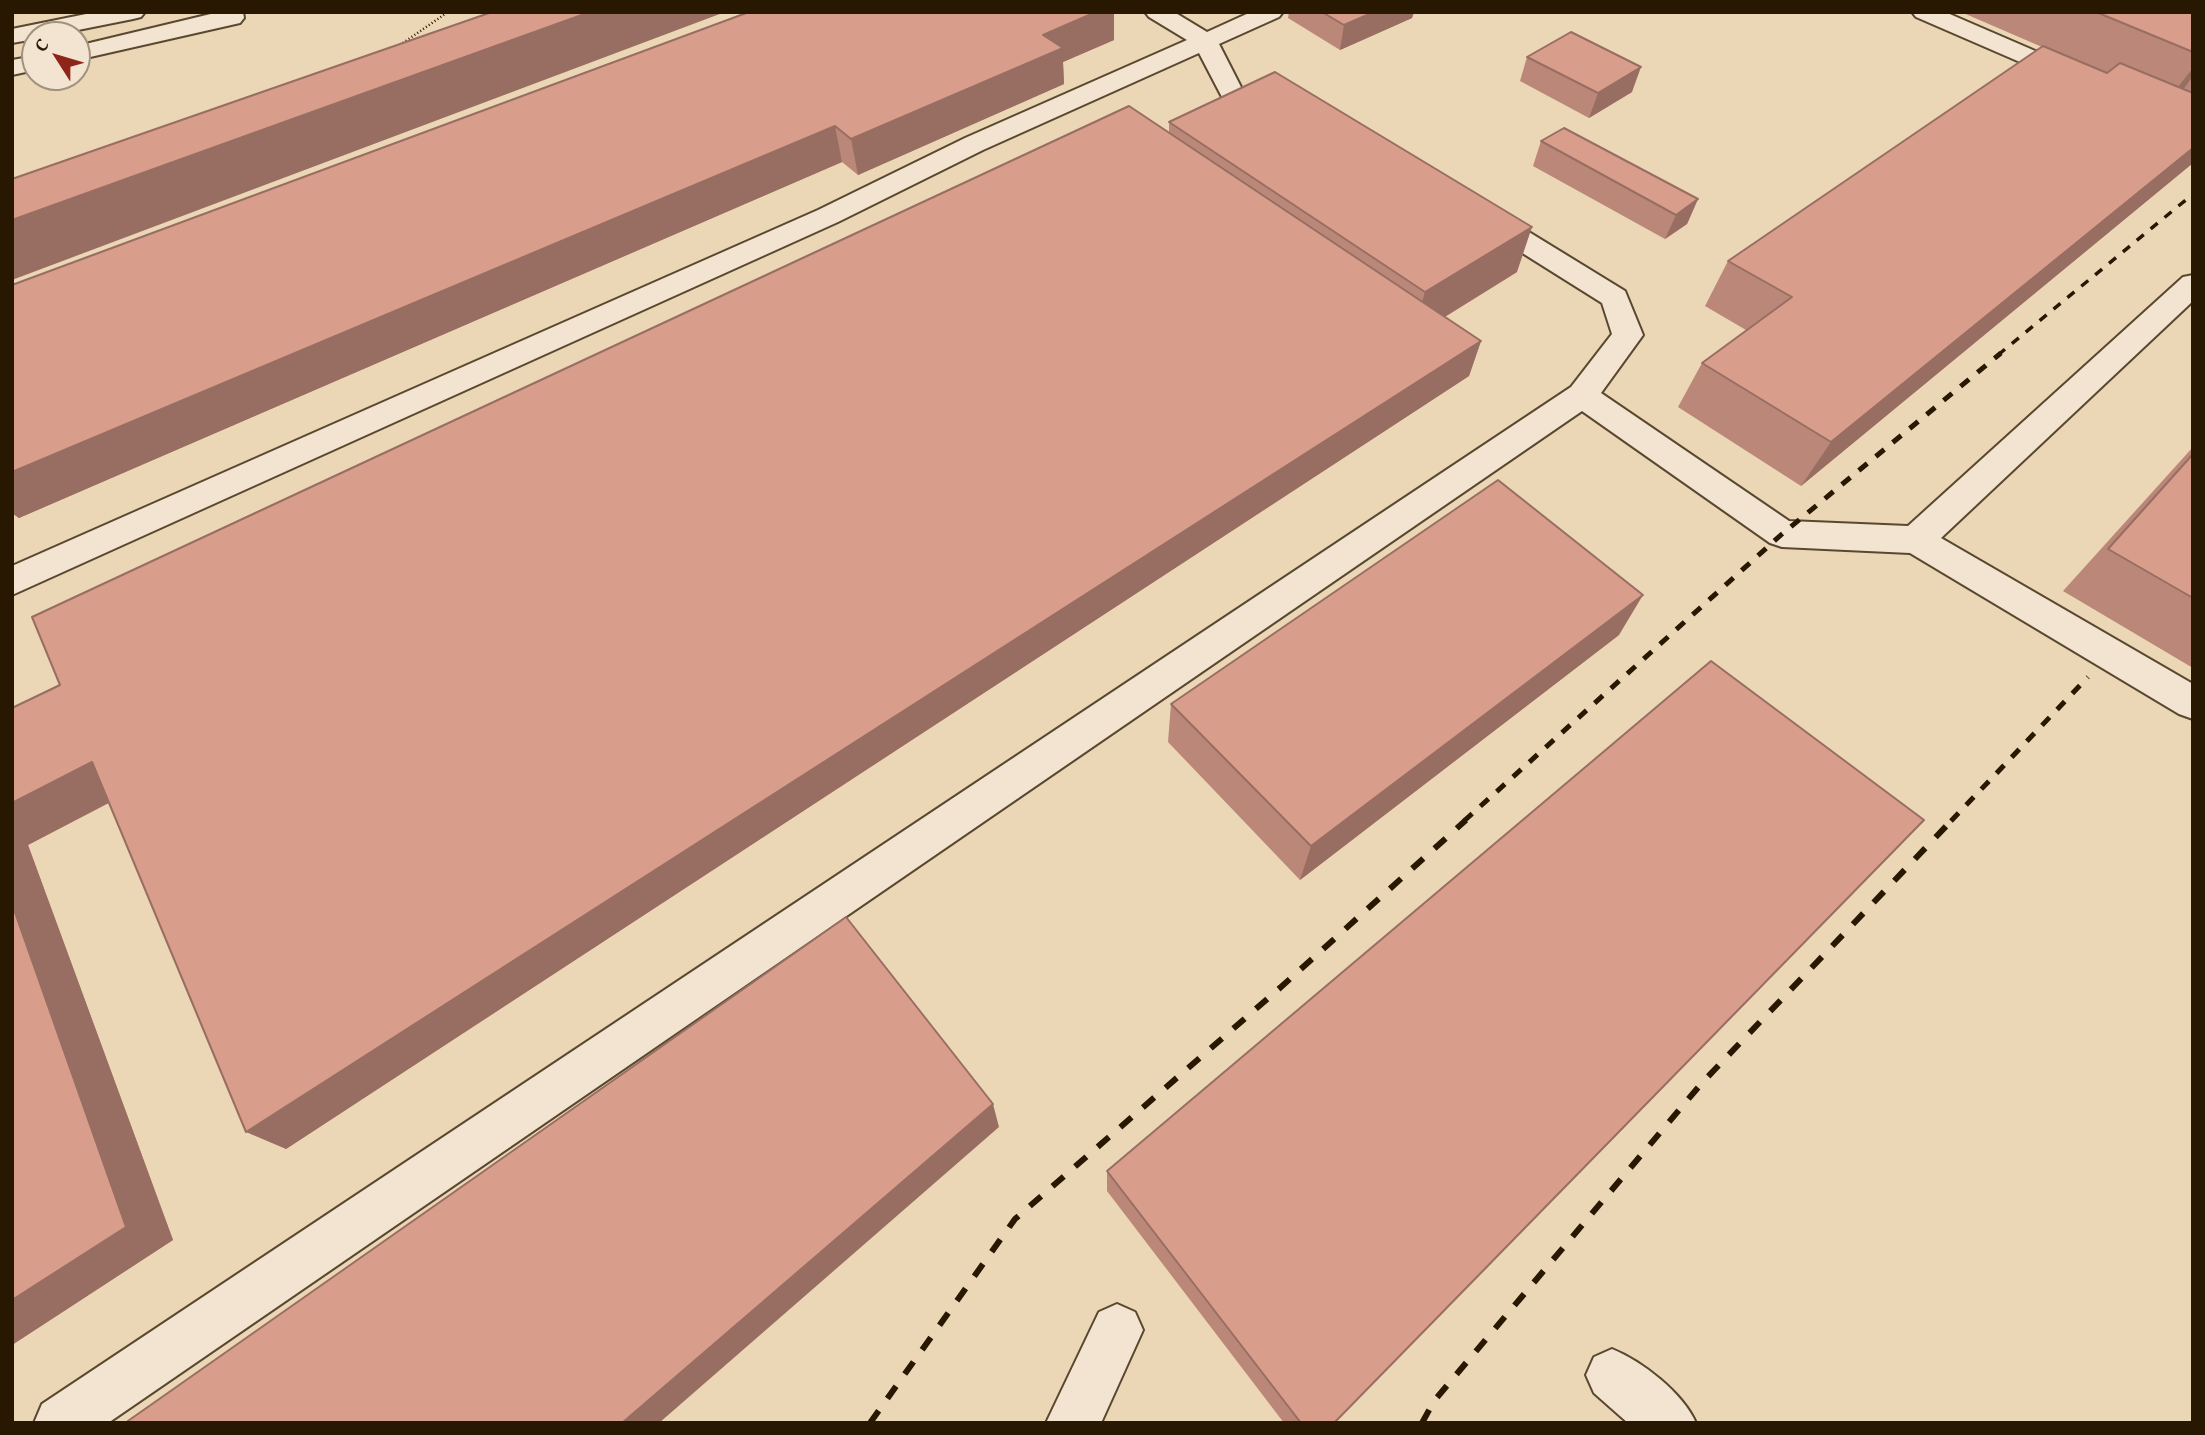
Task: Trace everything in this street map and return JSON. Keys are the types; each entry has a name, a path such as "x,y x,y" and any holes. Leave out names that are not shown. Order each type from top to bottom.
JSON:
{"lane":[{"path":"12,36 133,12"},
{"path":"91,50 232,18 231,12"},
{"path":"1157,12 1205,41 1233,94 1317,114"},
{"path":"12,581 815,221 974,144 1271,12"},
{"path":"1924,12 2103,89"},
{"path":"61,1423 1582,395 1628,335 1615,298 1455,199"},
{"path":"1916,540 2193,284"},
{"path":"1582,395 1782,534 1916,540 2193,703"},
{"path":"1073,1423 1117,1330"},
{"path":"1612,1375 1669,1423"}],"path":[{"path":"399,46 448,12"}],"building":[{"path":"492,12 590,12 12,220 12,179"},
{"path":"749,12 1096,12 1043,35 1063,48 851,139 835,126 12,472 12,285"},
{"path":"1322,12 1374,12 1344,25"},
{"path":"2096,12 2193,12 2193,52"},
{"path":"1571,32 1641,67 1598,93 1527,57"},
{"path":"2043,46 2107,73 2120,63 2193,93 2193,148 1831,442 1702,363 1792,297 1728,261"},
{"path":"1275,72 1532,227 1425,292 1169,122"},
{"path":"1129,106 1481,341 246,1132 92,762 12,803 12,708 60,685 32,617"},
{"path":"1564,128 1698,199 1676,215 1541,141"},
{"path":"2193,454 2193,598 2108,549"},
{"path":"1498,480 1643,595 1311,846 1171,704"},
{"path":"1711,661 1924,820 1334,1423 1301,1423 1107,1171"},
{"path":"12,904 126,1227 12,1300"},
{"path":"846,917 993,1104 622,1423 125,1423"}],"railway":[{"path":"1998,355 2193,194"},
{"path":"1464,821 1782,534 2001,353"},
{"path":"1951,821 2088,677"},
{"path":"870,1423 1015,1219 1281,987 1466,820"},
{"path":"1422,1423 1434,1401 1701,1084 1952,820"}]}
